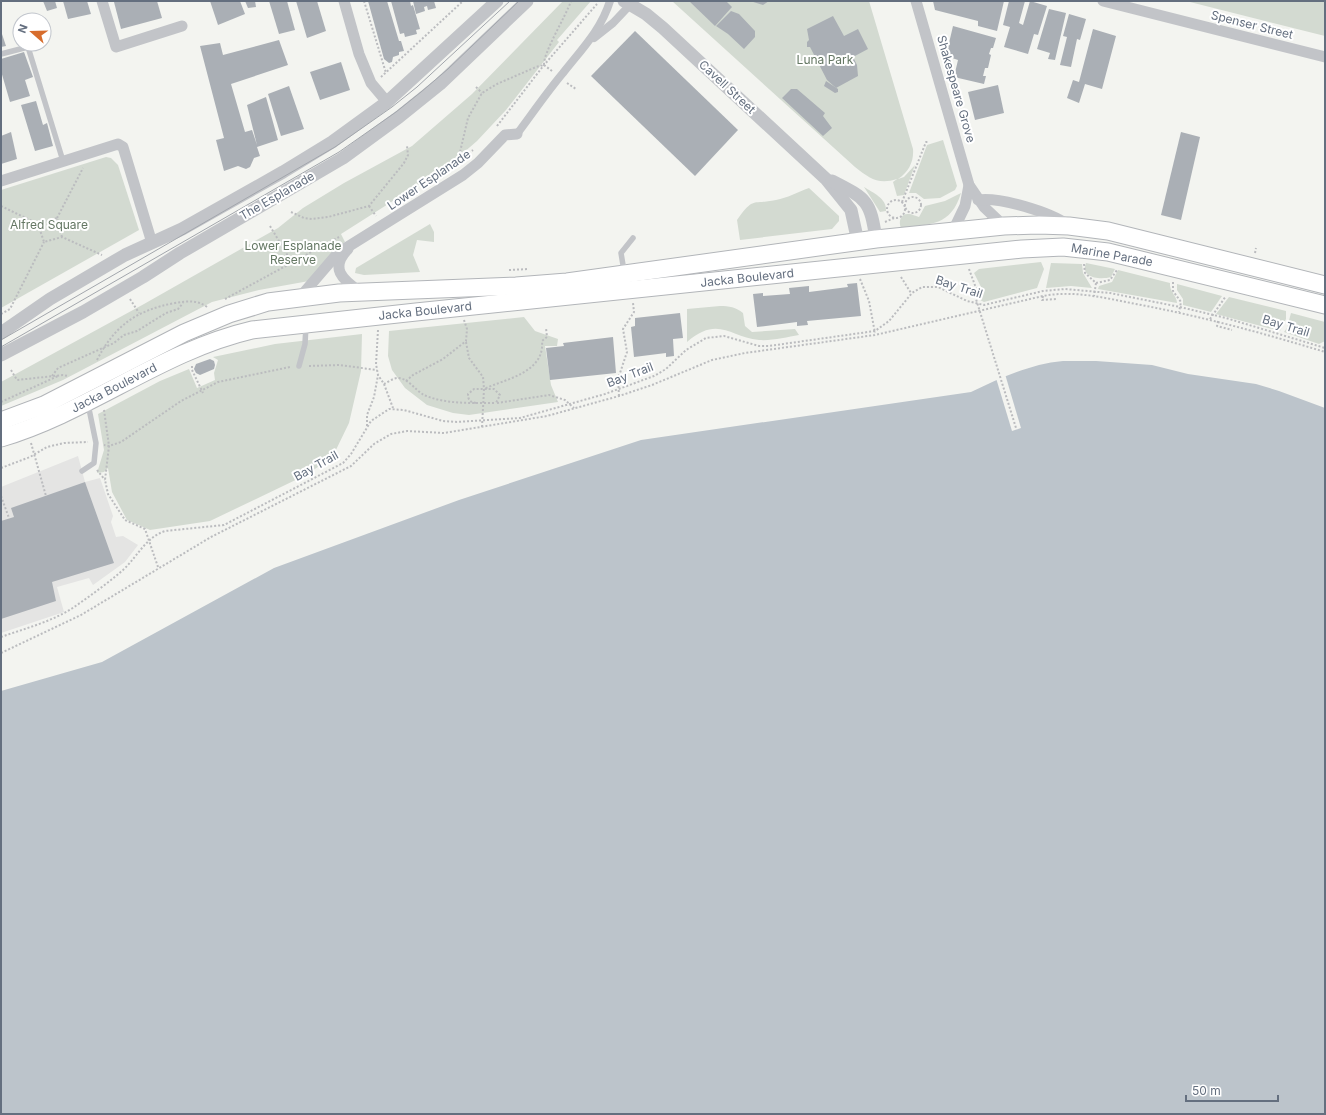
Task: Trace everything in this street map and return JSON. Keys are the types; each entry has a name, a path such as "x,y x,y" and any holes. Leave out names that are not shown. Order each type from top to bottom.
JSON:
{"main road":[{"name":"Marine Parade","path":"858,242 1004,226 1069,226 1108,231 1325,285"},
{"path":"870,265 876,239"},
{"path":"858,242 870,265"},
{"name":"Jacka Boulevard","path":"1,422 44,406 184,333 228,314 268,302 300,296 339,293 516,286 567,282 858,242"},
{"name":"Marine Parade","path":"870,265 1050,248 1095,250 1177,268 1325,304"},
{"name":"Jacka Boulevard","path":"1,438 26,431 191,349 208,342 252,330 335,320 870,265"},
{"path":"335,320 326,308 326,303 329,298 339,293"},
{"path":"300,296 310,323"}],"street":[{"path":"102,1 116,47 182,26"},
{"path":"344,1 359,54 372,83 400,117"},
{"name":"The Esplanade","path":"1,333 50,299 125,255 182,229 308,157 361,122 387,102 497,1"},
{"name":"The Esplanade","path":"1,355 83,312 336,161 400,117 451,74 527,1"},
{"name":"Lower Esplanade","path":"300,296 332,258 462,175 482,159 504,136 509,134 517,134 560,77 590,41 603,18 610,1"},
{"name":"Shakespeare Grove","path":"916,1 970,185 978,200 987,211 1004,226"},
{"name":"Spenser Street","path":"1103,1 1325,57"},
{"name":"Lower Esplanade","path":"590,41 613,23 627,3"},
{"name":"Cavell Street","path":"627,3 646,14 663,28 826,179 851,210 858,242"},
{"path":"1,181 118,144 124,147 152,243 163,263"},
{"name":"Cavell Street","path":"826,179 859,195 866,203 871,212 876,239"},
{"name":"Shakespeare Grove","path":"953,231 965,206 970,185"},
{"name":"Marine Parade","path":"978,200 988,199 1040,212 1054,216 1069,226"},
{"name":"Lower Esplanade","path":"352,244 341,258 339,269 343,279 359,292"}],"lane":[{"path":"1,54 28,47 63,161"},
{"path":"624,274 622,253 633,238"},
{"path":"299,366 310,323"},
{"path":"82,471 94,463 96,443 93,399"}],"path":[{"path":"364,1 386,73"},
{"path":"381,78 463,1"},
{"path":"544,65 545,55 565,17 570,1"},
{"path":"494,128 544,65 596,6 598,1"},
{"path":"455,164 460,152 468,118 482,93 497,84 536,66 544,65"},
{"path":"476,87 482,93"},
{"path":"902,202 926,142 929,142"},
{"path":"291,212 300,217 312,219 328,217 369,206 404,163 408,155 407,146"},
{"path":"430,181 476,148"},
{"path":"62,237 57,218 84,165"},
{"path":"884,223 902,216 905,207 906,201 912,197 917,198 921,204 919,211 914,213 909,213 905,207 902,202 894,200 888,205 888,213 894,218"},
{"path":"1,206 38,224 57,218"},
{"path":"369,206 376,216"},
{"path":"371,219 382,213"},
{"path":"1,314 10,309 44,242 38,224"},
{"path":"270,226 292,263"},
{"path":"221,302 344,234"},
{"path":"44,242 62,237 103,255"},
{"path":"964,256 976,288 976,299 1016,428"},
{"path":"1084,262 1085,273 1096,283"},
{"path":"1096,283 1110,280 1117,268"},
{"path":"899,274 912,293"},
{"path":"856,279 860,279 869,301 875,335"},
{"path":"1173,282 1173,290 1181,302 1179,312"},
{"path":"1094,296 1096,283"},
{"name":"Bay Trail","path":"1,637 64,614 123,570 138,555 149,540 165,532 224,525 342,463 351,454 367,426 377,416 393,408 443,421 458,422 520,418 618,390 654,376 666,369 686,350 706,338 724,336 759,346 875,331 889,321 912,293 926,286 938,287 963,300 984,305 1051,290 1071,289 1094,291 1212,315 1325,348"},
{"path":"1,653 44,634 92,609 158,567 226,529 356,463 374,444 391,434 407,431 444,433 547,416 619,396 652,385 712,360 875,335 1043,296 1068,293 1094,296 1210,319 1325,352"},
{"path":"1210,319 1224,301 1226,295"},
{"path":"1043,296 1042,300 1056,299"},
{"path":"96,363 104,347 132,317 158,306 184,302 197,302 208,308"},
{"path":"52,376 61,366 117,342 124,335 137,331 166,313 178,309 184,302"},
{"path":"619,396 618,379 627,352 623,329 634,312 633,303"},
{"path":"367,426 367,415 374,397 378,375 376,364 378,348 378,316"},
{"path":"463,319 467,329 466,341 469,358 483,377 484,389 482,427"},
{"path":"1218,321 1217,326 1232,330"},
{"path":"484,389 533,367 543,347 542,341 547,337 546,328"},
{"path":"406,381 412,374 443,359 466,341"},
{"path":"804,341 805,345"},
{"path":"192,362 192,370 203,391"},
{"path":"1,468 35,454 47,447 64,443 96,443 109,446 121,442 181,401 218,382 236,377 299,366 339,365 377,370"},
{"path":"11,370 17,380 61,375 66,375 72,379"},
{"path":"1,402 61,375"},
{"path":"378,375 384,384 393,408"},
{"path":"384,384 396,378 406,381 423,394 432,398 476,404 496,403 549,395 565,400 574,408"},
{"path":"476,404 469,400 468,394 474,389 497,390 500,395 496,403"},
{"path":"93,399 104,409 109,446 105,480 108,494 125,520 145,529 158,567"},
{"path":"26,431 35,454 46,496"},
{"path":"94,463 100,476 105,480"},
{"path":"342,463 346,468"},
{"path":"1,496 9,518"},
{"path":"224,525 226,529"}],"shaded area":[{"path":"1063,361 1096,361 1152,365 1188,374 1256,384 1325,408 1325,1114 1,1114 1,691 102,662 274,568 459,500 641,440 971,392 1027,368"},
{"path":"78,456 85,482 100,478 113,516 111,522 116,537 123,536 138,545 125,562 93,585 89,578 57,587 64,612 1,633 1,487"}],"green space":[{"name":"Lower Esplanade Reserve","path":"563,1 591,1 557,40 559,42 506,110 477,141 448,166 341,234 345,242 335,251 309,281 259,290 212,302 63,380 1,406 1,382 144,304 278,228 303,208 344,183 412,146 472,94"},
{"name":"Luna Park","path":"672,1 869,1 913,149 913,158 908,170 898,179 904,177 915,165 904,195 897,196 893,182 897,179 890,181 879,181 869,177 855,167"},
{"path":"1186,1 1325,1 1325,36"},
{"path":"943,140 957,186 955,190 940,198 924,199 916,193 909,193 927,145"},
{"name":"Alfred Square","path":"106,157 111,158 118,165 139,230 1,308 1,190"},
{"path":"864,187 882,199 886,206 886,211 880,212"},
{"path":"809,188 839,216 839,221 832,229 740,240 737,220 750,204 780,199"},
{"path":"961,193 957,204 946,218 931,224 901,228 900,220 902,216 910,214 919,217 925,206 945,201"},
{"path":"430,224 434,232 434,242 417,240 413,255 420,272 364,275 355,273 356,268"},
{"path":"1041,262 1044,269 1037,288 984,302 980,300 982,289 974,273 979,269"},
{"path":"1051,263 1082,264 1083,273 1092,288 1071,286 1046,288"},
{"path":"1086,263 1115,269 1111,277 1092,277 1086,272"},
{"path":"1118,270 1170,283 1177,303 1098,289 1099,286 1112,282"},
{"path":"1177,284 1222,296 1211,312 1183,305 1183,299 1177,290"},
{"path":"1229,297 1286,311 1286,319 1280,331 1216,314"},
{"path":"720,306 732,307 743,313 745,326 752,332 795,329 799,335 759,340 716,329 707,330 698,334 687,342 687,309"},
{"path":"1291,313 1325,322 1325,341 1319,344 1284,332 1287,328"},
{"path":"524,317 535,331 558,339 557,346 545,346 551,385 558,402 469,415 453,413 427,405 405,388 392,370 388,356 389,331"},
{"path":"362,334 361,371 349,423 333,456 308,474 210,521 150,530 127,520 112,492 108,468 104,472 97,473 104,450 98,414 160,381 189,369 197,388 215,380 214,373 218,360 213,357 275,344"}],"pier":[{"path":"1005,374 1021,428 1012,431 996,378"}],"building":[{"path":"43,1 55,1 57,8 47,11"},
{"path":"63,1 87,1 91,14 68,19"},
{"path":"157,1 162,18 121,29 114,2"},
{"path":"210,1 240,1 245,14 218,25"},
{"path":"245,1 255,1 256,7 248,8"},
{"path":"269,1 287,1 295,30 279,34"},
{"path":"296,1 317,1 326,31 307,38"},
{"path":"368,1 387,1 399,41 401,41 404,51 399,52 399,55 393,57 392,62 389,63 384,59"},
{"path":"391,1 410,1 411,6 413,5 420,29 416,30 417,34 405,37 404,33 400,34"},
{"path":"413,1 434,1 436,8 428,10 427,6 424,7 425,11 416,14"},
{"path":"689,1 726,1 732,7 715,26"},
{"path":"750,1 769,1 763,5"},
{"path":"933,1 1004,1 997,31 978,26 978,21 935,10"},
{"path":"1009,1 1025,1 1019,23 1023,25 1030,1 1047,6 1038,35 1034,34 1028,54 1004,47 1010,27 1003,25"},
{"path":"1049,9 1066,13 1055,60 1048,59 1050,53 1037,49"},
{"path":"731,11 739,14 755,31 755,37 744,49 728,34 716,26"},
{"path":"1069,14 1086,19 1080,40 1077,39 1071,67 1060,65 1067,37 1063,36"},
{"path":"833,16 844,36 858,29 868,49 853,57 857,65 858,76 836,88 827,80 810,47 807,47 807,42 809,40 807,29"},
{"path":"953,26 996,38 993,48 991,48 989,54 991,55 988,68 985,68 983,76 986,76 984,84 954,77 958,60 946,56"},
{"path":"1093,29 1116,36 1102,89 1085,84 1079,103 1067,98 1073,80 1079,82"},
{"path":"1,31 6,46 1,47"},
{"path":"635,31 738,130 695,176 591,76"},
{"path":"279,40 288,65 231,84 245,132 252,130 257,145 247,105 266,97 278,140 257,147 260,156 254,158 250,167 246,169 238,166 224,171 216,140 224,138 200,46 220,43 223,55"},
{"path":"24,52 33,77 25,80 30,96 10,102 1,71 1,59"},
{"path":"341,62 350,90 320,100 310,72"},
{"path":"826,81 838,89 838,92 835,93 824,86"},
{"path":"998,85 1004,113 975,120 968,92"},
{"path":"289,86 304,129 281,136 268,94"},
{"path":"791,89 797,89 825,113 823,116 832,128 823,136 782,98"},
{"path":"36,101 43,125 47,123 53,146 35,151 21,105"},
{"path":"11,132 17,159 1,164 1,136"},
{"path":"1181,132 1200,137 1181,220 1161,215"},
{"path":"857,283 861,316 807,321 808,325 797,326 797,322 757,327 753,294 763,293 763,296 790,294 789,288 809,286 809,292 848,287 847,284"},
{"path":"680,313 683,338 673,339 674,356 666,357 666,353 634,357 631,327 635,326 635,318"},
{"path":"613,337 616,373 550,380 546,348 564,346 563,343"},
{"path":"210,359 214,361 214,369 200,375 196,373 194,369 196,364"},
{"path":"85,482 114,563 52,582 56,601 1,619 1,521 14,517 11,508"}],"tram line":[{"path":"1,340 335,147 392,107 417,87 510,1"},
{"path":"1,347 339,152 396,112 421,92 448,69 519,1"}]}
